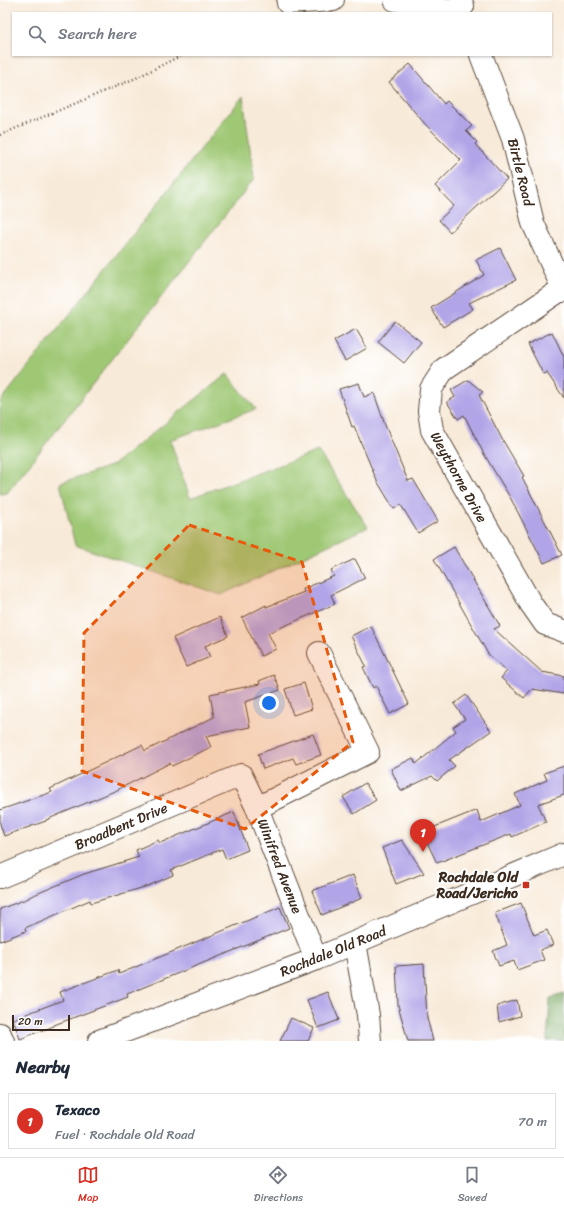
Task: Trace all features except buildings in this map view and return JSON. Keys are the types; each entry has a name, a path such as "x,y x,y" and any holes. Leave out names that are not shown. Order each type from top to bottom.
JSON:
{"street":[{"path":"288,3 333,0"},
{"path":"395,0 449,10 464,6"},
{"name":"Birtle Road","path":"482,56 513,139 533,223 563,290"},
{"name":"Weythorne Drive","path":"563,290 444,369 431,389 429,411 432,430 531,604 546,624 564,630"},
{"path":"257,808 368,752 319,653"},
{"name":"Winifred Avenue","path":"241,775 257,808 316,959"},
{"name":"Broadbent Drive","path":"0,877 241,775"},
{"name":"Rochdale Old Road","path":"99,1041 316,959 564,854"},
{"path":"355,943 368,1015 370,1041"},
{"path":"0,1034 3,1041"}],"path":[{"path":"0,135 136,78 180,56"}],"highlighted area":[{"path":"189,525 302,562 353,742 245,829 82,771 84,633"}],"green space":[{"path":"243,96 254,179 7,493 0,494 0,402"},
{"path":"227,374 256,409 170,440 190,498 318,451 368,527 221,595 75,545 60,483 113,465"},
{"path":"564,994 564,1041 547,1041 550,998"}],"place":[{"name":"Texaco","path":"423,852"},
{"name":"Rochdale Old Road/Jericho","path":"526,885"}]}
